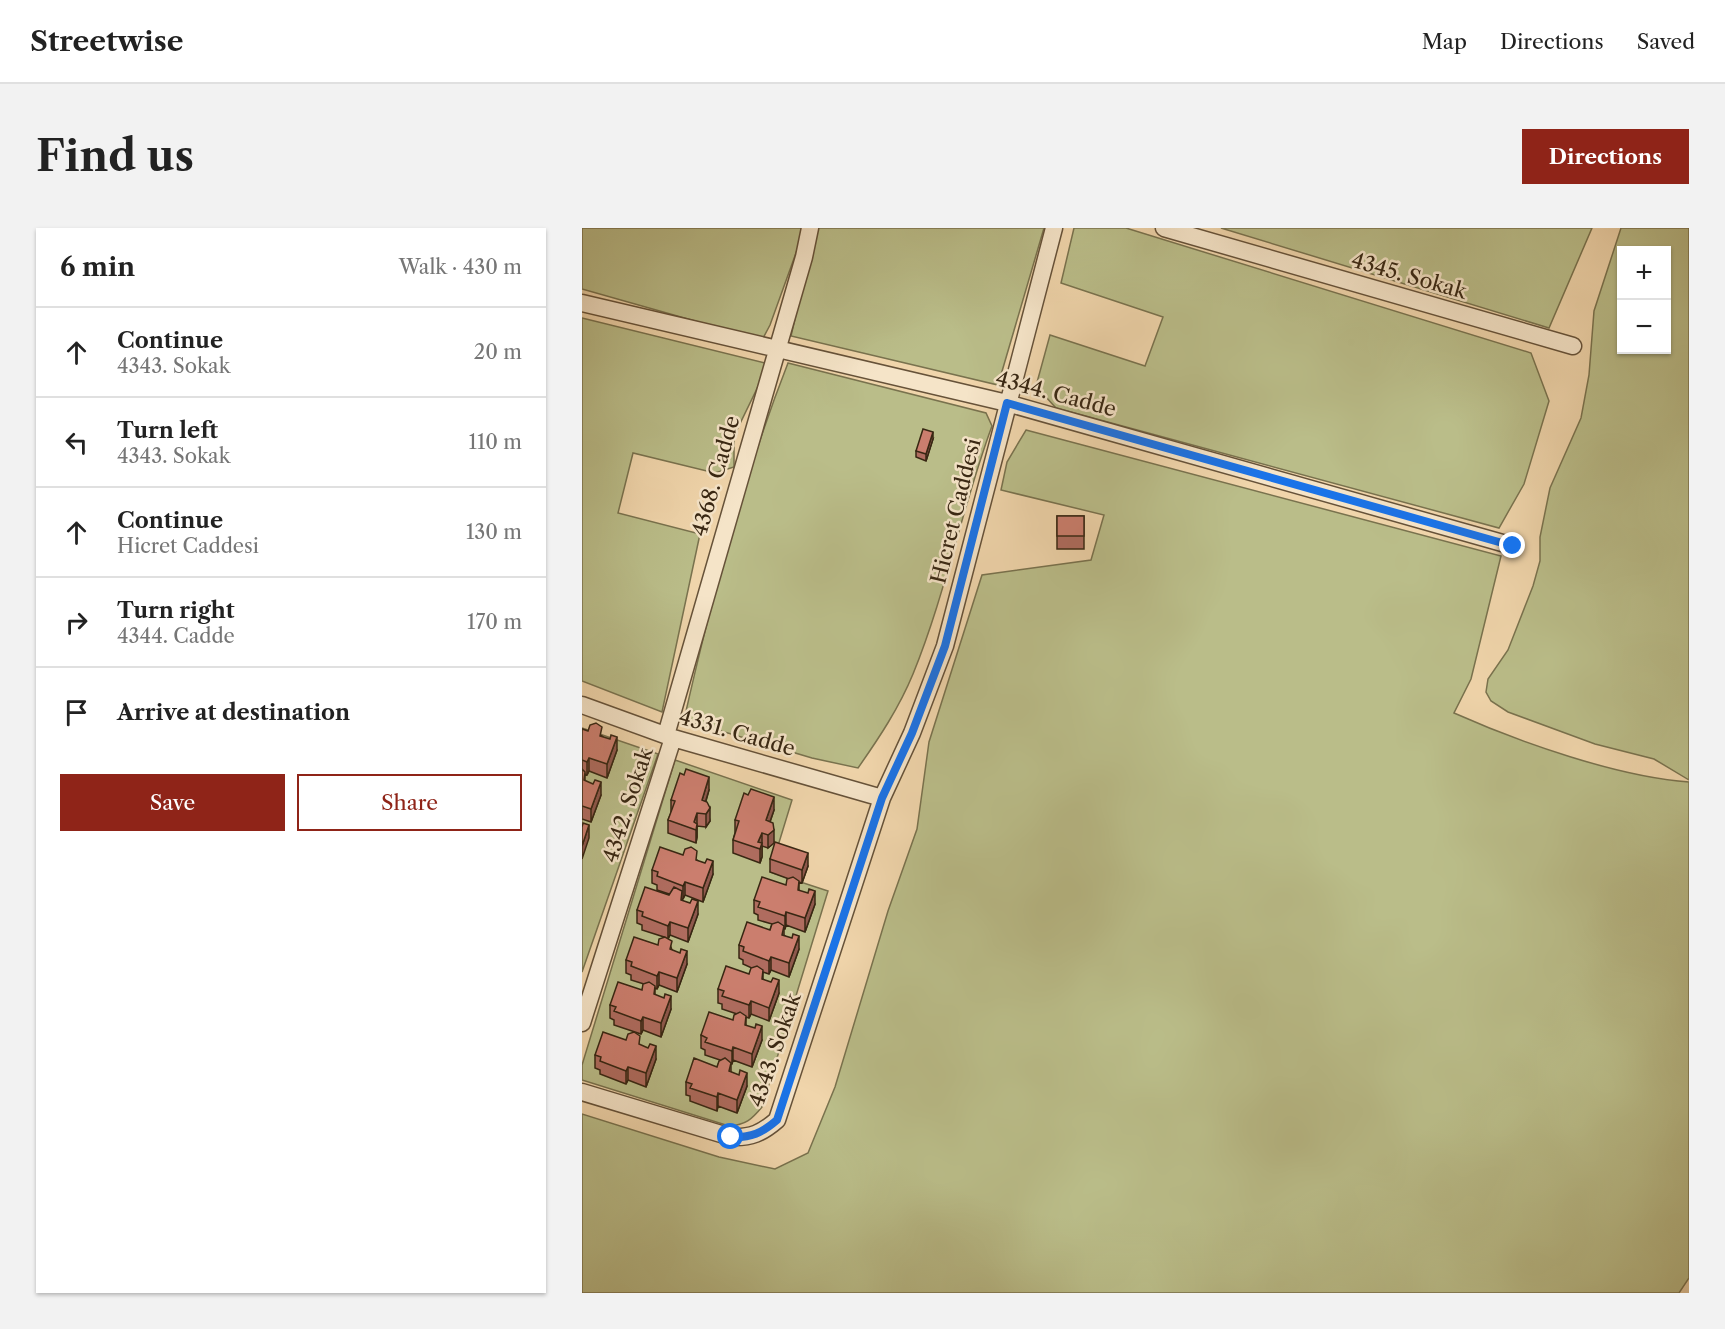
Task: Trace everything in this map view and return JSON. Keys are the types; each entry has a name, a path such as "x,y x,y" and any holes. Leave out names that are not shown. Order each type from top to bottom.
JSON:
{"street":[{"name":"4368. Cadde","path":"669,737 776,349 804,257 810,228"},
{"name":"Hicret Caddesi","path":"882,798 912,733 945,646 1054,228"},
{"name":"4345. Sokak","path":"1164,228 1573,346"},
{"name":"4344. Cadde","path":"582,303 1007,403 1513,546"},
{"name":"4331. Cadde","path":"582,705 669,737 882,798"},
{"name":"4342. Sokak","path":"582,1023 669,737"},
{"name":"4343. Sokak","path":"582,1092 731,1137 747,1138 763,1132 777,1120 882,798"}],"green space":[{"path":"582,228 805,228 770,325 762,340 582,289"},
{"path":"816,228 1044,228 998,385 791,336"},
{"path":"1074,228 1126,228 1531,353 1549,401 1524,484 1499,528 1056,408 1036,386 1050,335 1145,366 1163,317 1061,283"},
{"path":"1221,228 1592,228 1549,328"},
{"path":"1621,228 1689,228 1689,780 1654,759 1595,744 1508,712 1491,701 1486,692 1488,679 1508,650 1533,586 1540,561 1540,537 1550,488 1581,418 1589,375 1594,311"},
{"path":"582,318 769,364 734,436 734,467 715,473 633,453 618,513 700,534 662,712 582,681"},
{"path":"788,363 986,413 992,426 935,612 913,674 888,722 858,768 812,758 684,720 705,630 742,495"},
{"path":"1026,430 1501,556 1471,679 1454,713 1538,746 1601,766 1661,779 1689,782 1689,1278 1679,1293 582,1293 582,1114 719,1157 775,1169 808,1153 835,1087 888,911 917,829 929,742 982,575 1091,560 1104,515 1001,490 1007,462"},
{"path":"582,728 658,754 582,972"},
{"path":"675,760 792,800 770,872 828,891 762,1107 748,1121 729,1126 582,1080 582,1065"}],"building":[{"path":"923,429 933,432 926,454 916,451"},
{"path":"1057,516 1084,516 1084,536 1057,536"},
{"path":"596,723 602,727 600,736 610,739 611,735 617,737 607,764 589,758 587,762 582,760 582,729 588,731 590,725"},
{"path":"582,769 585,772 584,780 593,784 595,780 601,782 591,809 582,806"},
{"path":"686,769 709,777 702,800 707,802 710,808 706,814 697,813 694,822 697,824 696,830 668,820 675,801 671,800 680,773 684,775"},
{"path":"751,789 774,797 766,820 773,823 774,830 768,835 762,833 758,842 762,843 760,849 733,840 739,821 735,820 744,793 748,795"},
{"path":"583,823 589,825 582,846 582,827"},
{"path":"775,842 808,853 802,870 770,859"},
{"path":"660,847 683,855 685,849 691,847 697,851 696,860 705,863 707,859 713,861 703,888 685,882 683,886 657,876 658,872 652,870"},
{"path":"762,877 786,885 787,879 793,877 799,881 798,890 808,893 809,889 815,891 805,918 786,912 785,916 758,907 760,902 754,900"},
{"path":"645,887 669,895 674,887 682,891 681,900 690,903 692,899 698,901 688,928 670,922 668,926 642,916 643,912 637,910"},
{"path":"747,922 770,930 772,924 778,922 784,926 782,935 792,938 793,934 799,936 789,963 771,957 769,961 743,951 744,947 739,945"},
{"path":"634,937 658,945 659,939 665,937 672,941 670,949 680,953 681,949 687,951 677,978 659,972 657,976 631,966 632,962 626,960"},
{"path":"726,966 749,974 751,968 757,966 763,970 762,979 771,982 773,978 779,980 769,1008 751,1001 749,1005 722,996 724,991 718,989"},
{"path":"618,982 642,990 643,984 649,982 655,986 654,994 664,998 665,994 671,996 661,1023 643,1017 641,1021 614,1011 616,1007 610,1005"},
{"path":"709,1012 733,1020 734,1015 740,1012 746,1016 745,1025 755,1028 756,1024 762,1026 752,1054 733,1047 732,1051 705,1042 707,1038 701,1035"},
{"path":"603,1032 626,1040 628,1034 634,1032 640,1036 639,1044 648,1048 650,1044 656,1046 646,1073 628,1067 626,1071 600,1061 601,1057 595,1055"},
{"path":"694,1058 717,1067 719,1061 725,1058 731,1063 729,1071 739,1075 740,1070 747,1073 737,1100 718,1093 717,1097 690,1088 692,1084 686,1082"}],"route":[{"path":"731,1137 747,1138 763,1132 777,1120 882,798 912,733 945,646 1007,403 1513,546"}]}
